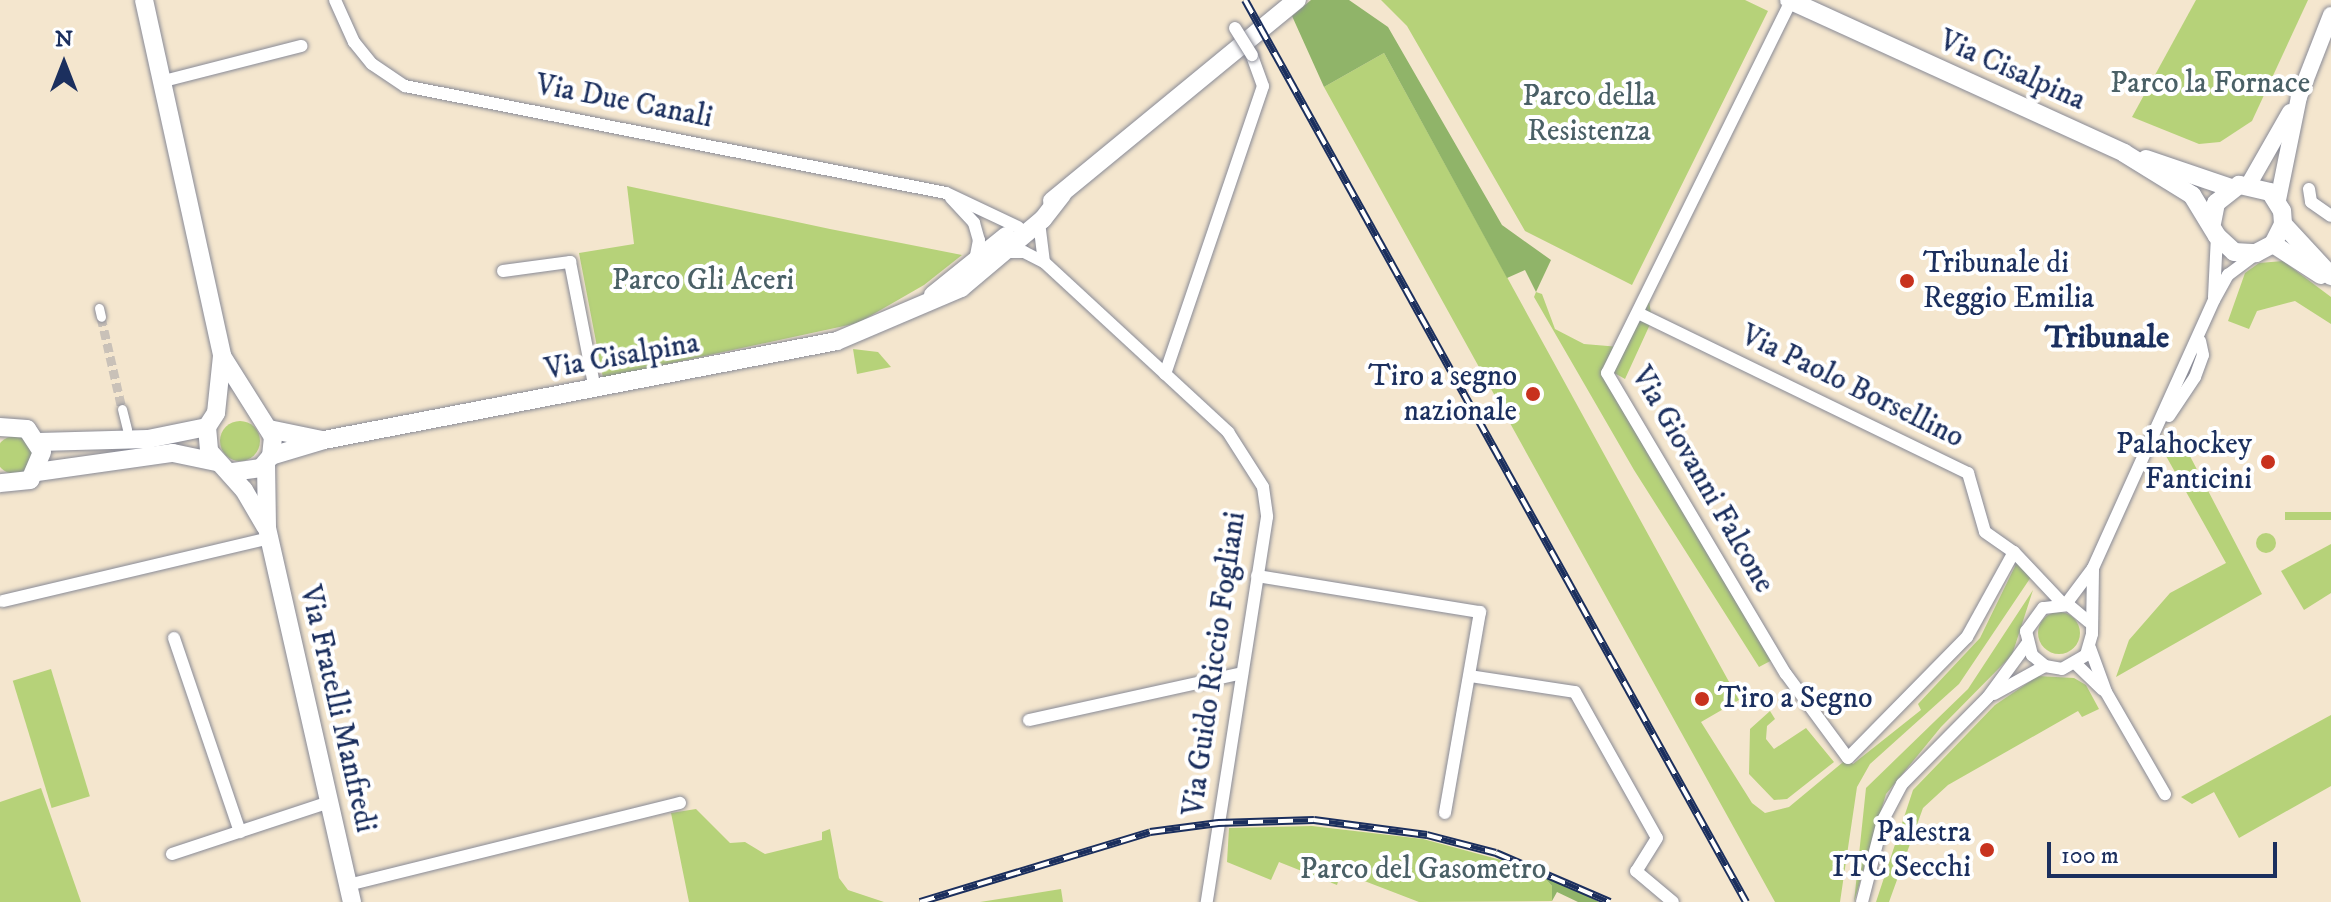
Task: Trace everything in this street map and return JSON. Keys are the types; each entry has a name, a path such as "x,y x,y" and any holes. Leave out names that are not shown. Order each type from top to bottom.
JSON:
{"main road":[{"name":"Via Fratelli Manfredi","path":"144,0 222,356 254,413 269,429 268,533 350,893"},
{"name":"Via Cisalpina","path":"923,304 1062,195 1297,0"},
{"name":"Via Cisalpina","path":"1790,0 2124,153 2192,195 2214,230 2234,252 2265,249 2331,278"},
{"name":"Via Cisalpina","path":"2124,153 2278,200"},
{"path":"2214,230 2216,203 2240,186"},
{"name":"Via Cisalpina","path":"269,460 324,440 806,350 869,330 961,288 1039,222 1062,195"},
{"path":"2265,249 2283,224 2278,200"},
{"name":"Via Cisalpina","path":"2283,224 2331,278"},
{"name":"Via Fratelli Manfredi","path":"222,356 209,451 268,533"},
{"path":"39,442 148,439 212,420 254,413"},
{"path":"0,427 27,429 39,442 37,472"},
{"name":"Via Cisalpina","path":"269,429 324,440"},
{"path":"3,487 37,472 173,453 255,472 269,460"}],"street":[{"name":"Via Due Canali","path":"335,0 354,42 372,64 405,86 946,193 1018,227"},
{"name":"Via Giovanni Falcone","path":"1790,0 1607,373 1786,674 1848,758 1967,637 2014,552"},
{"path":"2278,200 2299,97 2331,15"},
{"path":"1165,374 1263,86 1252,55 1235,28"},
{"path":"160,82 301,46"},
{"path":"2240,186 2299,97"},
{"path":"2309,189 2311,202 2331,216"},
{"path":"946,193 974,223 979,240 974,261"},
{"path":"1039,222 1044,262"},
{"path":"2214,230 2214,300"},
{"path":"2165,794 2106,692 2090,648 2093,568 2111,520 2160,428 2195,377 2203,355 2200,341 2214,300 2228,275 2265,249"},
{"name":"Via Guido Riccio Fogliani","path":"1004,252 1024,252 1044,262 1228,432 1258,476 1267,517 1207,902"},
{"path":"503,271 570,262 595,390"},
{"name":"Via Paolo Borsellino","path":"1638,313 1968,473 1985,532 2014,552 2064,604"},
{"path":"122,409 127,429"},
{"path":"3,601 268,533"},
{"path":"1862,902 1875,844 1896,792 1932,748 1988,697 2027,644 2029,622 2043,608 2064,604 2093,568"},
{"path":"1257,576 1480,612 1445,813"},
{"name":"Via Paolo Borsellino","path":"2036,577 2043,608"},
{"path":"2064,604 2089,622"},
{"path":"174,638 240,832"},
{"path":"2027,644 2045,666"},
{"path":"1988,697 2045,666 2076,664 2090,648"},
{"path":"2076,664 2106,692"},
{"path":"1029,720 1242,673"},
{"path":"1470,676 1575,692 1657,838 1636,871 1673,902"},
{"path":"172,854 329,802"},
{"path":"350,893 680,803"}],"green space":[{"path":"1311,0 1349,0 1388,27 1502,225 1551,260 1536,292 1525,270 1507,278 1384,53 1324,87 1292,16"},
{"name":"Parco della Resistenza","path":"1381,0 1745,0 1768,11 1632,285 1525,231 1407,26"},
{"name":"Parco la Fornace","path":"2196,0 2308,0 2252,121 2220,142 2199,144 2132,117"},
{"name":"Tiro a segno nazionale","path":"1384,53 1739,700 1701,722 1752,803 1765,813 1789,807 1848,758 1853,764 1921,710 1918,704 1980,638 2019,558 2033,574 1959,684 1870,764 1857,787 1840,902 1775,902 1324,87"},
{"name":"Parco Gli Aceri","path":"627,186 962,255 924,285 858,323 603,378 579,253 634,244"},
{"path":"2283,261 2331,297 2331,324 2295,301 2257,311 2249,329 2228,321 2245,273 2259,263"},
{"path":"1536,292 1542,294 1555,329 1584,344 1620,347 1648,294 1652,320 1625,379 1609,370 1776,658 1759,667 1634,470 1534,297"},
{"path":"853,349 878,352 891,367 857,374"},
{"path":"240,421 254,427 260,441 254,455 240,461 226,455 220,441 226,427"},
{"path":"15,436 28,442 34,455 28,468 15,474 2,468 -4,455 2,442"},
{"path":"2180,437 2262,594 2116,677 2129,640 2170,593 2226,563 2166,456"},
{"path":"2285,512 2331,512 2331,520 2285,520"},
{"path":"2266,533 2273,536 2276,543 2273,550 2266,553 2259,550 2256,543 2259,536"},
{"path":"2331,544 2331,593 2304,610 2281,571"},
{"path":"2033,590 2012,655 1941,727 1886,794 1854,902 1866,788 1968,689"},
{"path":"2059,612 2074,618 2080,633 2074,648 2059,654 2044,648 2038,633 2044,618"},
{"path":"51,669 90,796 52,808 13,681"},
{"path":"2038,676 2074,678 2086,685 2099,709 2082,717 2078,711 1948,785 1923,808 1889,902 1876,902 1913,790 1995,705"},
{"path":"1770,711 1775,719 1767,726 1766,739 1774,749 1806,728 1834,762 1787,799 1774,800 1749,774 1750,729"},
{"path":"2331,715 2331,786 2239,838 2214,792 2192,804 2181,797"},
{"path":"41,788 81,902 0,902 0,802"},
{"path":"696,809 730,843 745,842 765,854 822,840 822,832 830,829 839,878 848,890 884,902 689,902 671,813"},
{"name":"Parco del Gasometro","path":"1312,826 1423,839 1501,860 1543,876 1552,886 1552,901 1419,902 1341,872 1337,885 1279,862 1271,880 1227,862 1229,828"},
{"path":"1543,876 1599,902 1578,902 1557,892 1552,901 1552,886"},
{"path":"1061,889 1063,902 980,902"}],"tunnel":[{"path":"101,317 122,409"}],"railway":[{"path":"1245,0 1746,902"},
{"path":"920,902 1150,832 1218,823 1314,820 1427,835 1496,853 1610,902"}],"place":[{"name":"Tribunale di Reggio Emilia","path":"1907,281"},
{"name":"Tiro a segno nazionale","path":"1533,394"},
{"name":"Palahockey Fanticini","path":"2268,462"},
{"name":"Tiro a Segno","path":"1702,699"},
{"name":"Palestra ITC Secchi","path":"1987,850"}],"district":[{"name":"Tribunale","path":"2107,338"}]}
